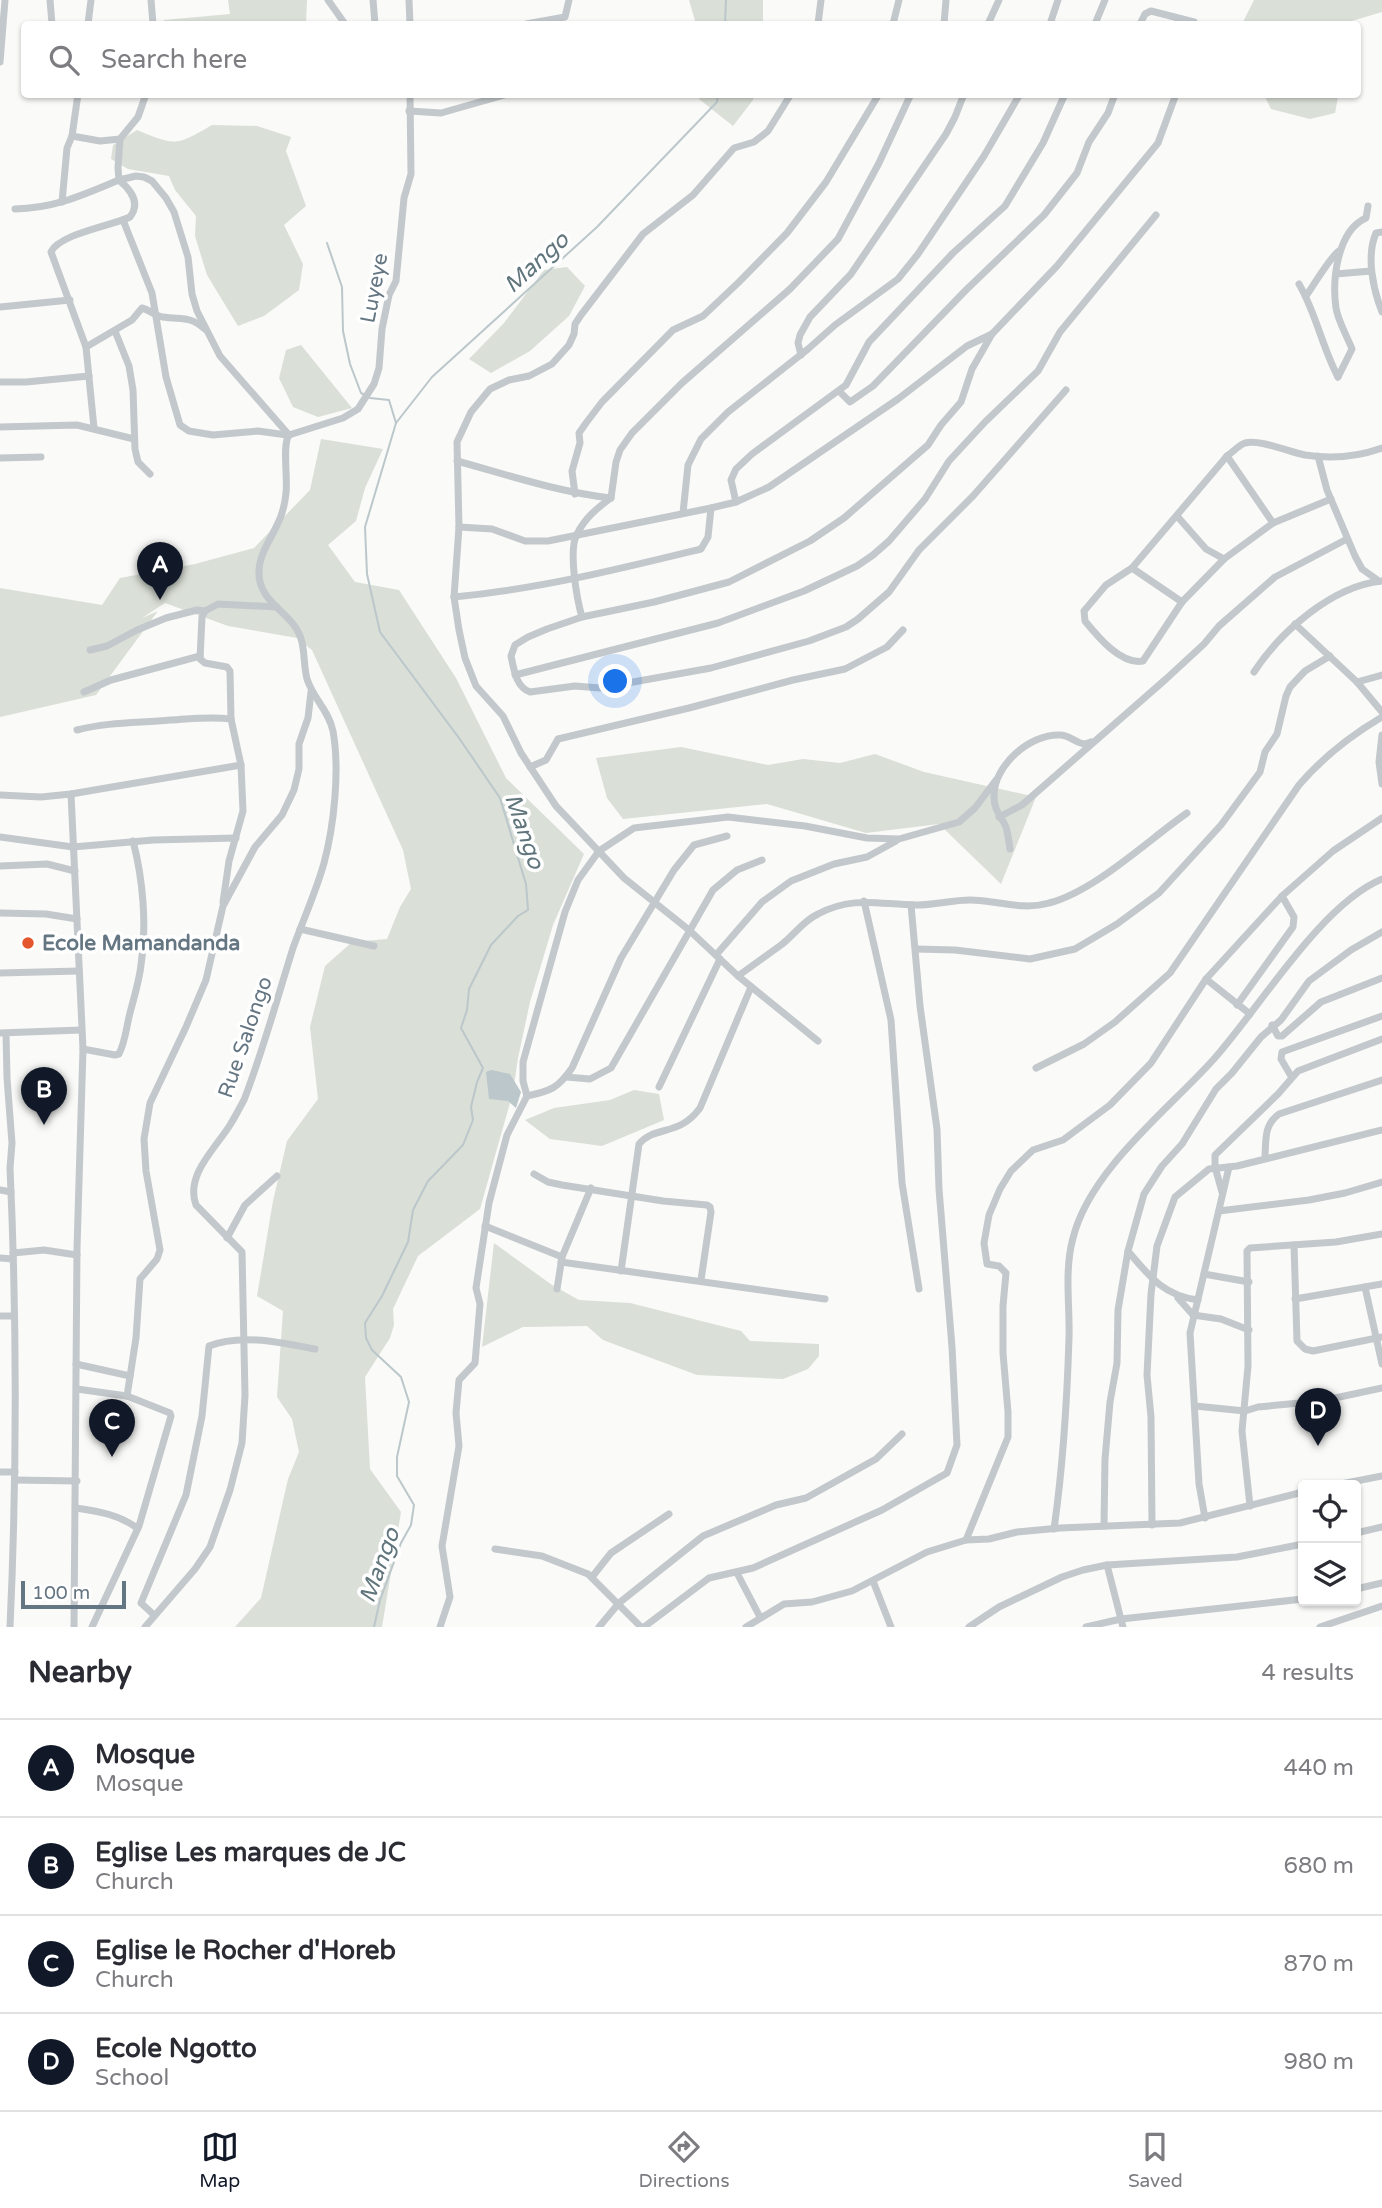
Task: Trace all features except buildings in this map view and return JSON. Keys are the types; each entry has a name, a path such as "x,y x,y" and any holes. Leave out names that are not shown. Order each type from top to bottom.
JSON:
{"street":[{"path":"0,62 5,0"},
{"path":"50,0 52,21"},
{"path":"88,21 91,0"},
{"path":"151,0 153,21"},
{"path":"328,0 343,21"},
{"path":"373,0 375,21"},
{"path":"409,0 410,21"},
{"path":"543,21 565,17 569,0"},
{"path":"818,21 821,0"},
{"path":"894,21 899,0"},
{"path":"944,21 946,0"},
{"path":"989,21 999,0"},
{"path":"1051,21 1058,0"},
{"path":"1096,21 1105,0"},
{"path":"1142,21 1145,14 1151,11 1190,21"},
{"path":"62,202 68,145 72,136 77,98"},
{"path":"94,428 86,347 51,258 51,249 68,239 123,220 134,213 135,203 130,189 119,180 120,138 138,117 145,98"},
{"name":"Luyeye","path":"289,436 343,418 358,409 379,368 384,314 398,269 404,198 412,164 410,98"},
{"path":"409,111 441,113 494,98"},
{"path":"789,98 768,131 754,142 734,148 694,195 643,234 581,315 575,324 569,345 552,364 530,376 509,380 491,389 471,412 457,442 459,527 454,597 459,630 472,678 503,716 530,767 556,806 624,878 818,1041"},
{"path":"575,494 572,471 580,443 579,433 586,423 602,402 673,330 702,316 740,282 787,233 826,182 877,98"},
{"path":"582,617 576,597 575,537 594,510 611,498 615,462 620,450 632,433 682,383 790,289 838,239 879,163 909,98"},
{"path":"801,355 798,343 805,325 851,274 867,251 946,134 962,98"},
{"path":"683,513 688,466 701,439 728,412 835,325 898,279 984,156 1018,98"},
{"path":"736,502 731,480 736,468 839,391 852,377 869,342 953,253 1005,206 1043,143 1063,98"},
{"path":"839,391 850,402 873,386 966,290 1044,215 1077,173 1089,142 1108,113 1114,98"},
{"path":"1066,390 973,496 919,550 889,592 846,627 809,641 742,660 600,688 575,687 530,692 524,690 516,676 510,656 515,645 528,637 582,617 729,582 810,541 844,518 928,445 961,402 972,369 992,334 1057,266 1158,143 1175,98"},
{"path":"72,136 100,141 120,138"},
{"path":"15,209 41,208 93,193 119,180 136,176 152,181 174,212 188,257 192,294 197,311 220,356 289,436"},
{"path":"1306,296 1327,268 1330,259 1339,251 1360,221 1366,218 1368,206"},
{"path":"516,676 718,623 804,591 857,566 873,555 889,541 925,499 955,454 1038,371 1060,332 1156,215"},
{"path":"123,220 146,273 166,377 178,419 184,430 221,436 258,431 289,436"},
{"path":"1382,232 1376,233 1373,238 1371,271 1382,312"},
{"path":"1299,284 1306,296 1328,358 1339,377 1352,349 1336,309 1339,251"},
{"path":"1336,274 1371,271"},
{"path":"0,307 69,300"},
{"path":"86,347 132,320 142,308 156,315 185,317 197,322 209,332"},
{"path":"115,331 129,366 138,462 150,474"},
{"path":"459,527 492,529 525,541 548,541 736,502 769,486 898,399 967,346 992,334"},
{"path":"0,382 89,376"},
{"path":"0,427 57,425 94,428 134,439"},
{"name":"Rue Salongo","path":"145,1627 195,1569 210,1547 230,1490 243,1431 243,1256 238,1246 196,1205 193,1196 196,1178 244,1100 330,839 335,744 329,717 311,690 302,638 290,620 265,595 260,585 259,571 263,552 285,505 288,467 285,439 289,436"},
{"path":"1331,499 1273,523 1224,559 1182,602 1143,661 1136,663 1109,647 1085,621 1084,611 1106,585 1132,568 1227,456 1242,444 1253,442 1318,456 1351,457 1382,448"},
{"path":"1227,456 1273,523"},
{"path":"1318,456 1347,539 1362,569 1381,582"},
{"path":"0,458 41,457"},
{"path":"457,461 575,494 611,498"},
{"path":"454,597 576,580 701,549 708,537 711,508"},
{"path":"1177,516 1206,548 1224,559"},
{"path":"999,817 1022,805 1166,680 1219,626 1275,577 1347,539"},
{"path":"1132,568 1182,602"},
{"path":"1254,672 1268,650 1295,624 1360,585 1381,582"},
{"path":"127,1396 136,1338 140,1279 158,1259 160,1250 146,1171 144,1139 150,1102 206,980 223,906 229,861 243,811 241,765 231,719 230,671 227,667 202,662 202,617 205,611 218,604 277,607"},
{"path":"90,650 107,646 166,618 197,610 205,611"},
{"path":"1035,1068 1084,1044 1115,1022 1170,973 1305,778 1350,737 1382,715 1357,682 1295,624"},
{"path":"530,767 546,760 558,739 845,669 887,647 903,630"},
{"path":"84,692 111,680 200,656"},
{"path":"916,949 955,950 1030,959 1075,949 1117,924 1159,893 1221,825 1260,772 1265,752 1277,734 1290,687 1304,671 1330,656"},
{"path":"1357,682 1382,675"},
{"path":"223,906 255,847 282,815 294,790 299,769 299,744 308,718 311,690"},
{"path":"77,730 135,722 206,717 231,719"},
{"path":"659,1087 718,957 762,902 791,881 834,864 867,857 899,839 959,822 975,808 1005,765 1024,747 1041,738 1062,735 1087,744 1100,736"},
{"path":"1382,735 1379,762 1382,780"},
{"path":"0,795 14,797 71,794 241,765"},
{"path":"996,780 993,794 995,806 1006,827 1010,849"},
{"path":"71,794 83,1049 77,1255 74,1627"},
{"path":"738,976 782,944 800,925 838,905 864,901 911,905 991,900 1031,907 1051,903 1094,881 1187,813"},
{"path":"440,1627 450,1597 442,1546 458,1446 456,1413 459,1380 475,1363 480,1304 476,1288 485,1226 507,1135 527,1096 523,1081 523,1062 565,912 578,880 599,851 634,828 729,817 805,826 867,838 899,839"},
{"path":"966,1539 1008,1437 1003,1318 1006,1273 999,1266 987,1264 984,1243 989,1215 1000,1189 1011,1171 1033,1150 1063,1140 1110,1105 1151,1063 1206,979 1282,896 1333,851 1382,818"},
{"path":"527,1096 550,1091 572,1068 621,958 674,870 694,845 727,836"},
{"path":"0,837 73,847 133,841 236,838"},
{"path":"83,1049 115,1055 119,1054 124,1040 143,951 143,916 133,841"},
{"path":"566,1077 590,1079 611,1068 713,890 726,877 747,864 762,860"},
{"path":"0,866 47,864 75,871"},
{"path":"1054,1529 1061,1481 1066,1409 1069,1335 1067,1271 1078,1222 1086,1205 1125,1152 1213,1060 1321,926 1359,892 1382,878"},
{"path":"1237,1005 1293,927 1294,917 1282,896"},
{"path":"864,901 891,1020 902,1183 919,1289"},
{"path":"495,1549 542,1556 592,1577 643,1627 709,1578 737,1573 882,1510 945,1475 956,1448 937,1129 920,1006 911,905"},
{"path":"0,913 46,914 77,919"},
{"path":"300,929 374,946"},
{"path":"1104,1526 1105,1459 1110,1402 1117,1363 1118,1310 1128,1251 1144,1194 1150,1182 1182,1144 1217,1088 1233,1073 1272,1025 1281,1020 1311,978 1382,932"},
{"path":"0,973 79,971"},
{"path":"1272,1025 1278,1036 1282,1036 1321,1002 1382,978"},
{"path":"1206,979 1250,1014"},
{"path":"621,1271 639,1144 653,1134 687,1123 700,1108 751,987"},
{"path":"1291,1076 1281,1059 1282,1052 1382,1016"},
{"path":"10,1627 15,1476 14,1316 10,1110 3,1034 81,1030"},
{"path":"1223,1194 1215,1167 1216,1154 1278,1094 1291,1076 1310,1065 1382,1039"},
{"path":"1265,1157 1269,1122 1279,1114 1382,1080"},
{"path":"0,1110 10,1110"},
{"path":"1152,1525 1151,1417 1147,1375 1152,1277 1157,1246 1175,1196 1207,1170 1215,1167 1229,1167 1382,1130"},
{"path":"1205,1518 1199,1484 1190,1345 1193,1314 1229,1167"},
{"path":"534,1174 548,1182 710,1207 701,1280"},
{"path":"228,1237 245,1205 277,1176"},
{"path":"1219,1211 1309,1200 1382,1182"},
{"path":"557,1289 561,1259 591,1188"},
{"path":"0,1191 12,1192"},
{"path":"485,1226 561,1259 621,1271 825,1299"},
{"path":"1250,1506 1242,1431 1249,1330 1248,1249 1336,1242 1382,1234"},
{"path":"1294,1245 1297,1341 1305,1349 1313,1351 1379,1337"},
{"path":"0,1258 44,1250 77,1255"},
{"path":"1128,1251 1193,1314 1221,1319 1249,1330"},
{"path":"1204,1274 1249,1282"},
{"path":"1295,1299 1382,1284"},
{"path":"1365,1287 1379,1337 1382,1364"},
{"path":"1178,1297 1198,1300"},
{"path":"0,1316 14,1316"},
{"path":"154,1615 141,1603 187,1492 202,1416 209,1346 245,1341 275,1342 315,1349"},
{"path":"76,1364 130,1376"},
{"path":"1195,1406 1245,1411 1258,1407 1321,1401 1382,1388"},
{"path":"76,1389 127,1396 170,1413 171,1416 138,1528 92,1627"},
{"path":"599,1627 619,1603 705,1535 776,1505 806,1498 876,1459 902,1434"},
{"path":"0,1472 15,1476 77,1481"},
{"path":"1361,1480 1382,1476"},
{"path":"746,1627 784,1604 813,1602 852,1591 927,1552 966,1539 989,1539 1017,1532 1152,1525 1205,1518 1298,1493"},
{"path":"76,1508 125,1519 138,1528"},
{"path":"592,1577 611,1553 669,1514"},
{"path":"1361,1532 1382,1527"},
{"path":"969,1627 999,1608 1062,1577 1107,1565 1237,1557 1298,1545"},
{"path":"1107,1565 1122,1623"},
{"path":"737,1573 760,1617"},
{"path":"873,1581 891,1627"},
{"path":"1361,1588 1382,1583"},
{"path":"1086,1627 1298,1600"},
{"path":"1321,1627 1382,1606"}],"shaded area":[{"path":"228,0 307,0 306,21 164,21 230,14"},
{"path":"689,0 763,0 763,21 695,21"},
{"path":"1254,0 1382,0 1382,12 1352,21 1244,21"},
{"path":"699,98 753,98 733,126"},
{"path":"1266,98 1338,98 1335,113 1310,119 1271,109"},
{"path":"212,125 257,126 291,137 286,151 306,206 284,225 303,264 299,290 264,316 238,326 207,275 195,236 196,216 175,190 169,176 128,169 111,159 113,145 137,130 160,139 176,141 191,137"},
{"path":"567,267 585,286 569,316 530,351 491,373 469,359 504,323 544,270"},
{"path":"301,345 352,408 318,417 293,407 279,378 286,350"},
{"path":"321,439 383,449 365,488 356,521 328,545 355,582 399,590 456,678 506,778 584,854 553,925 530,1002 513,1092 480,1209 418,1256 393,1309 394,1325 390,1338 365,1377 370,1469 401,1512 382,1627 235,1627 261,1598 288,1479 299,1452 292,1419 277,1397 283,1311 257,1296 273,1201 287,1141 318,1099 310,1027 325,966 352,942 387,939 400,907 411,889 403,850 312,650 297,638 228,626 165,603 142,618 158,611 96,695 0,717 0,588 102,605 120,578 195,564 254,548 310,490"},
{"path":"681,747 768,765 803,759 840,763 875,754 924,772 1036,797 1001,884 939,824 866,833 767,804 623,819 607,798 596,758"},
{"path":"491,1070 510,1074 521,1092 516,1108 508,1101 489,1099 486,1072"},
{"path":"634,1090 659,1094 664,1120 602,1146 550,1139 525,1120 554,1108 610,1100"},
{"path":"494,1243 552,1285 579,1300 630,1303 741,1331 750,1341 819,1344 819,1356 808,1369 783,1379 697,1375 603,1340 587,1326 523,1327 482,1347"}],"waterway":[{"name":"Mango","path":"725,21 726,0"},
{"name":"Mango","path":"374,1627 380,1600 401,1543 411,1525 414,1505 397,1476 397,1457 409,1402 401,1377 372,1350 366,1338 365,1323 382,1296 408,1242 413,1210 428,1181 463,1145 473,1120 471,1107 483,1068 461,1028 467,1010 469,989 491,945 518,916 528,910 526,884 500,798 380,632 367,574 365,527 396,423 432,377 597,227 717,102 718,98"},
{"path":"327,243 342,287 343,331 350,364 361,393 365,395"},
{"path":"370,398 389,400 396,423"}],"place":[{"name":"Mosque","path":"160,600"},
{"name":"Ecole Mamandanda","path":"28,943"},
{"name":"Eglise Les marques de JC","path":"44,1125"},
{"name":"Ecole Ngotto","path":"1318,1446"},
{"name":"Eglise le Rocher d'Horeb","path":"112,1457"}]}
